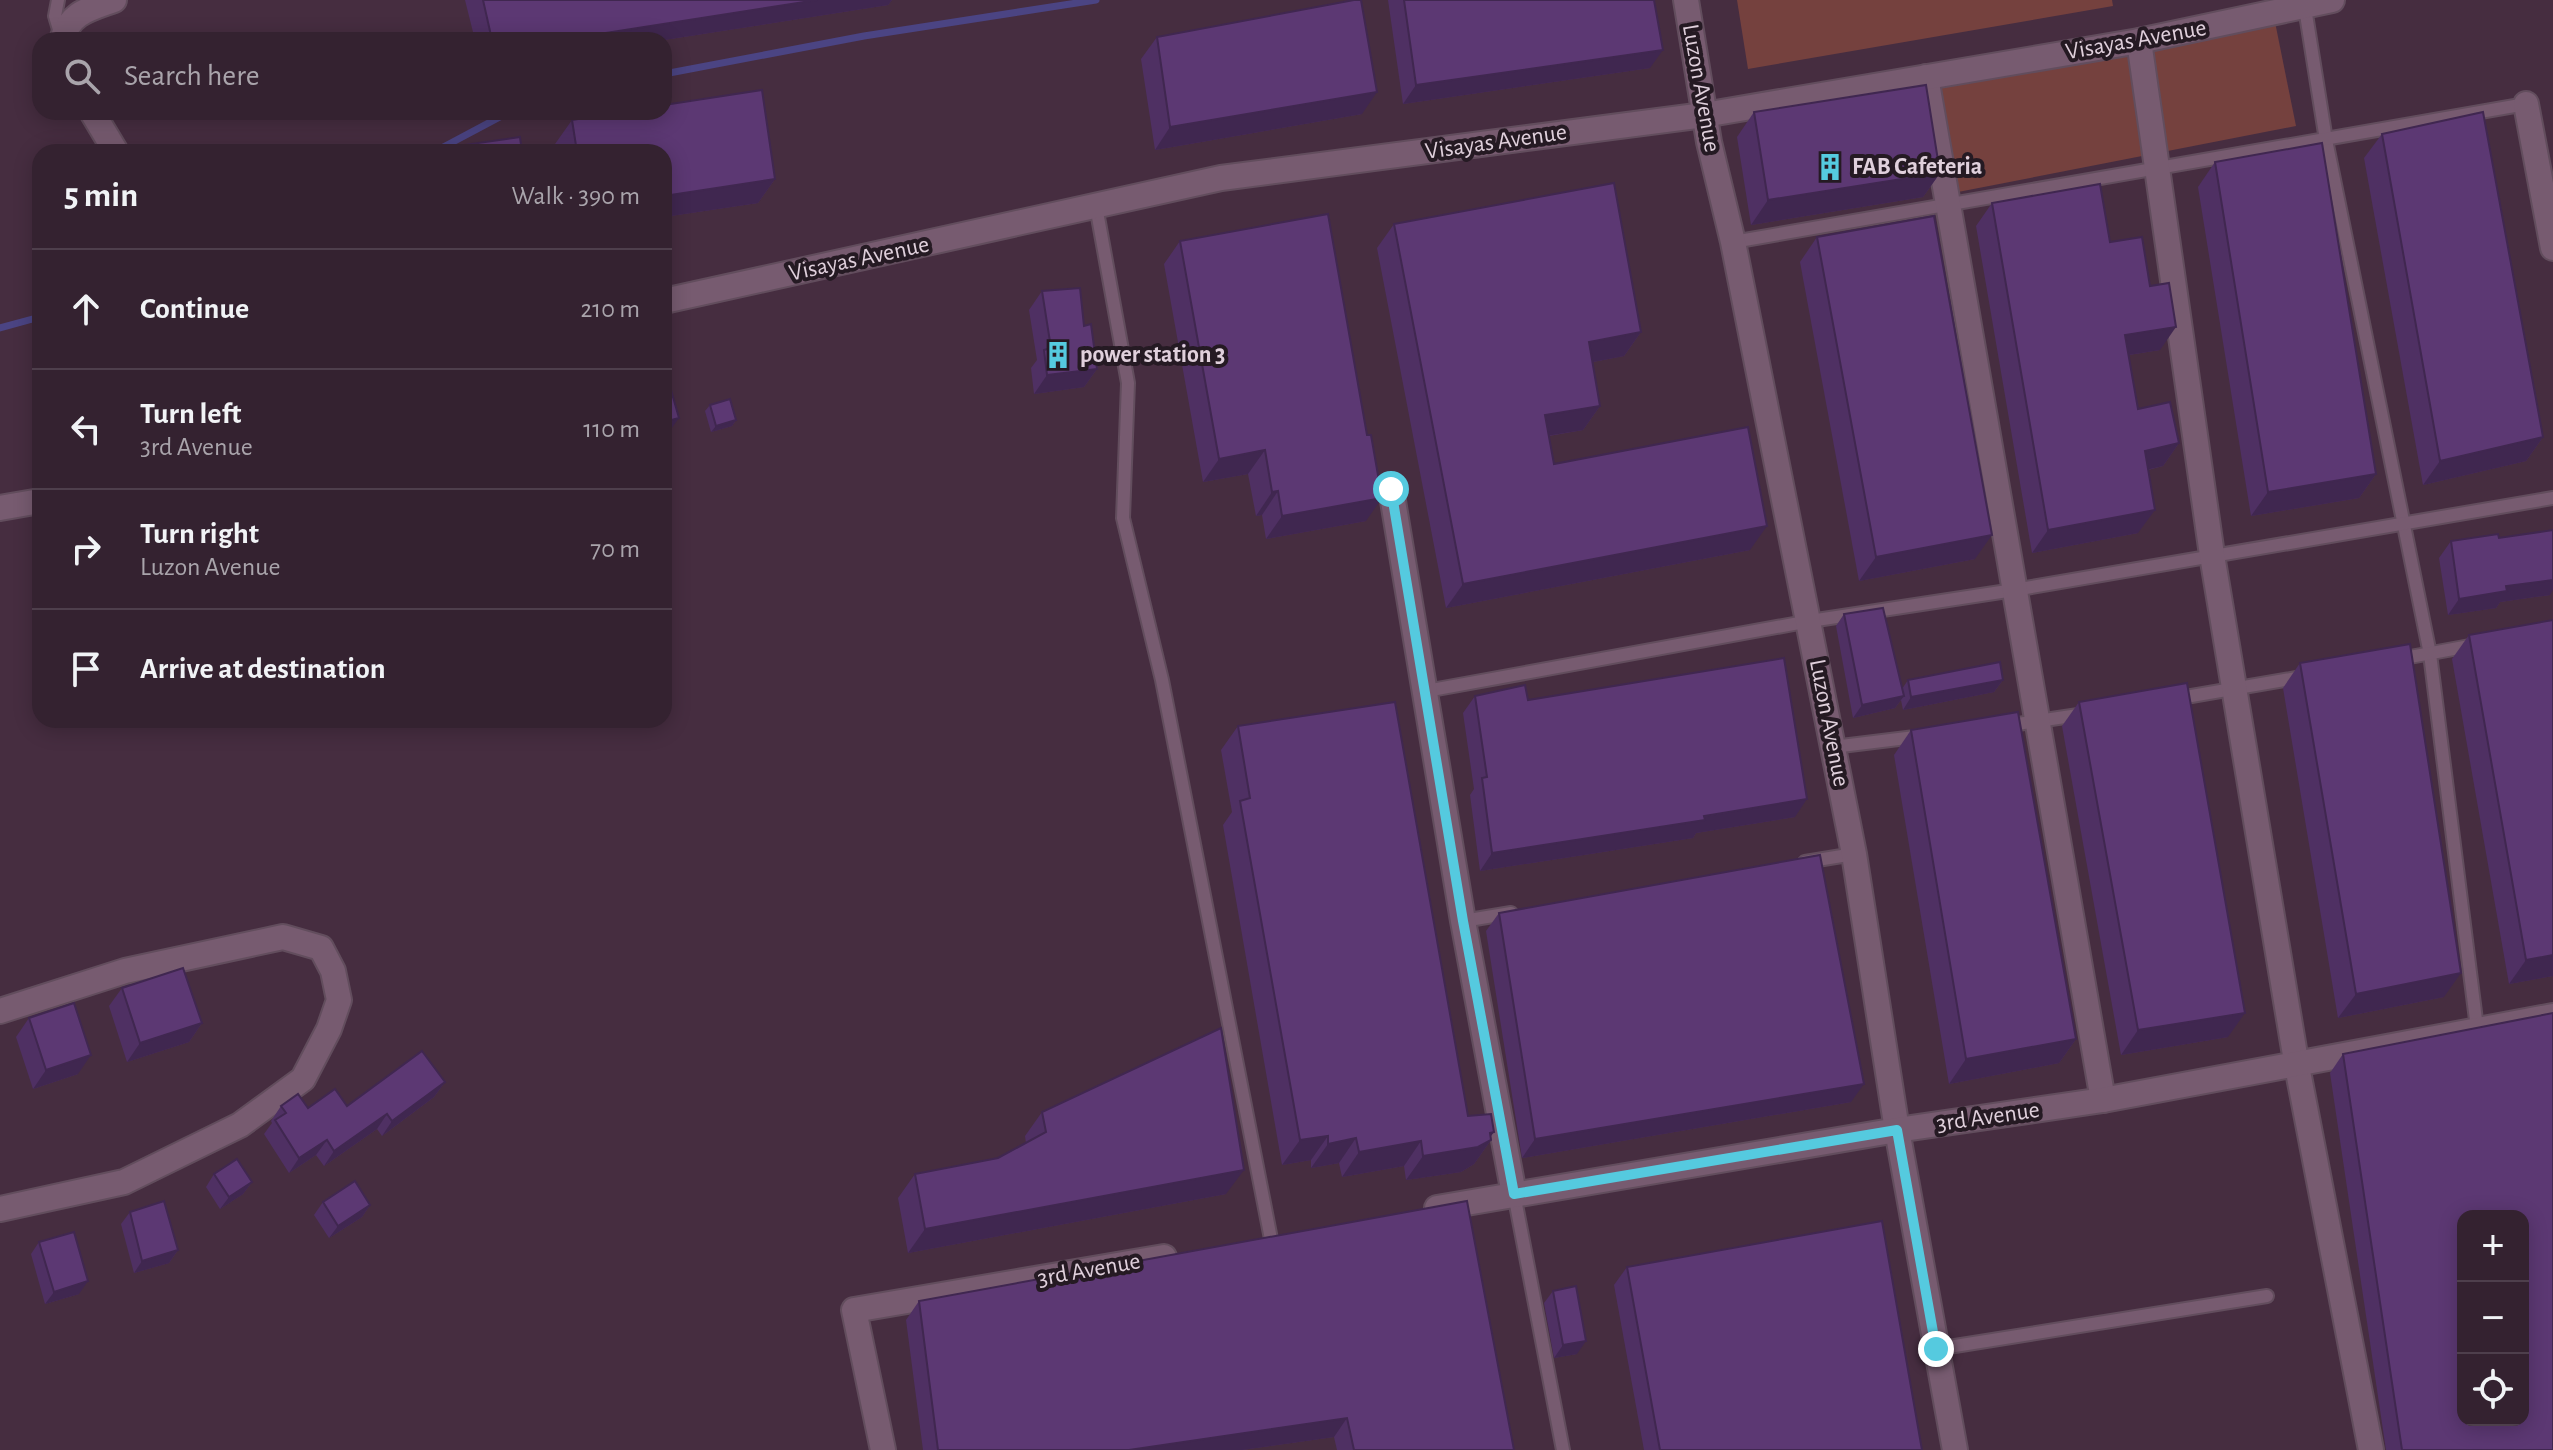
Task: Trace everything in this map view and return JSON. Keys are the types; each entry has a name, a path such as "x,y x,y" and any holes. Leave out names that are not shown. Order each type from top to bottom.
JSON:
{"street":[{"path":"64,32 67,23 80,13 114,0"},
{"name":"Luzon Avenue","path":"1686,0 1704,115 1810,621 1854,854 1897,1130 1955,1450"},
{"name":"Visayas Avenue","path":"672,299 1221,178 1704,115 2139,41 2332,0"},
{"path":"2139,41 2212,555 2296,1061 2371,1450"},
{"path":"1926,77 2035,722 2103,1100"},
{"path":"2526,104 2553,248"},
{"path":"97,120 111,144"},
{"path":"1391,489 1463,921 1514,1194"},
{"path":"0,508 32,502"},
{"path":"0,1011 125,971 283,937 321,948 333,971 339,1000 329,1029 303,1079 240,1125 124,1182 0,1209"},
{"name":"3rd Avenue","path":"1408,1214 1897,1130 2103,1100 2296,1061 2553,1016"},
{"path":"1240,1244 1301,1233"},
{"name":"3rd Avenue","path":"883,1450 854,1310 1194,1252"}],"lane":[{"path":"58,0 55,16 60,32"},
{"path":"2305,8 2326,140 2430,654 2477,1028"},
{"path":"1733,242 2526,104"},
{"path":"1096,206 1128,383 1123,518 1162,680 1271,1239"},
{"path":"1426,691 1810,621 2014,590 2553,498"},
{"path":"2385,662 2491,642"},
{"path":"2158,702 2310,675"},
{"path":"1989,728 2097,712"},
{"path":"1833,747 1942,734"},
{"path":"1791,864 1854,854"},
{"path":"1463,921 1525,911"},
{"path":"1514,1194 1563,1450"},
{"path":"1936,1349 2267,1296"}],"shaded area":[{"path":"1737,0 2112,0 2113,6 1748,69"},
{"path":"2275,22 2296,126 1958,192 1939,83"}],"building":[{"path":"483,0 817,0 612,32 490,32"},
{"path":"1361,0 1377,92 1170,127 1157,37"},
{"path":"1404,0 1654,0 1663,50 1416,85"},
{"name":"FAB Cafeteria","path":"1926,85 1940,173 1768,200 1754,112"},
{"path":"762,90 775,179 672,195 672,144 576,144 572,120 672,120 672,104"},
{"path":"2483,112 2543,437 2440,461 2382,134"},
{"path":"520,137 521,144 471,144"},
{"path":"2322,143 2376,474 2268,492 2215,162"},
{"path":"1614,183 1641,332 1589,342 1600,406 1545,415 1554,464 1748,427 1767,526 1463,584 1394,224"},
{"path":"2100,184 2110,242 2142,237 2150,286 2169,283 2176,327 2125,335 2138,409 2170,402 2179,443 2145,451 2155,510 2048,530 1992,203"},
{"path":"1328,214 1367,435 1371,435 1382,498 1282,516 1278,491 1272,492 1265,450 1219,459 1180,241"},
{"path":"1934,216 1992,535 1876,557 1817,237"},
{"path":"1080,288 1084,326 1091,324 1097,369 1047,375 1044,350 1051,348 1042,291"},
{"path":"672,394 679,418 672,420"},
{"path":"730,399 736,420 716,426 710,405"},
{"path":"2553,530 2553,580 2506,586 2507,591 2459,599 2451,541"},
{"path":"1883,608 1904,696 1862,705 1844,614"},
{"path":"2553,620 2553,955 2526,960 2469,635"},
{"path":"2410,644 2461,973 2356,994 2300,663"},
{"path":"1784,658 1807,799 1704,816 1705,820 1492,853 1482,778 1487,777 1475,696 1525,685 1528,700"},
{"path":"2000,662 2003,680 1911,697 1908,680"},
{"path":"2187,683 2245,1013 2138,1030 2079,702"},
{"path":"1395,702 1468,1116 1491,1114 1494,1132 1490,1133 1491,1140 1478,1147 1423,1156 1421,1141 1359,1152 1356,1138 1328,1144 1328,1136 1300,1140 1240,801 1250,798 1238,726"},
{"path":"2018,712 2076,1039 1966,1059 1911,730"},
{"path":"1820,855 1864,1084 1535,1139 1499,913"},
{"path":"183,968 202,1023 140,1043 122,988"},
{"path":"74,1003 91,1055 46,1070 29,1018"},
{"path":"2553,1013 2553,1450 2402,1450 2343,1054"},
{"path":"1221,1028 1244,1170 925,1229 915,1174 998,1158 1046,1132 1042,1112"},
{"path":"422,1051 445,1082 392,1121 387,1114 334,1151 327,1140 299,1158 275,1120 286,1113 281,1106 298,1094 308,1108 335,1089 347,1106"},
{"path":"237,1159 252,1182 229,1197 214,1174"},
{"path":"355,1181 370,1205 338,1226 323,1202"},
{"path":"164,1201 178,1250 142,1261 130,1212"},
{"path":"1467,1201 1514,1450 1354,1450 1347,1418 1129,1450 938,1450 919,1301"},
{"path":"1882,1221 1922,1450 1660,1450 1627,1267"},
{"path":"74,1232 88,1281 54,1292 39,1242"},
{"path":"1576,1286 1586,1341 1563,1345 1553,1291"}],"waterway":[{"path":"672,72 864,36 1096,0"},
{"path":"449,144 494,120"},
{"path":"0,328 32,319"}],"place":[{"name":"FAB Cafeteria","path":"1830,167"},
{"name":"power station 3","path":"1058,355"}],"route":[{"path":"1391,489 1463,921 1514,1194 1897,1130 1936,1349"}]}
